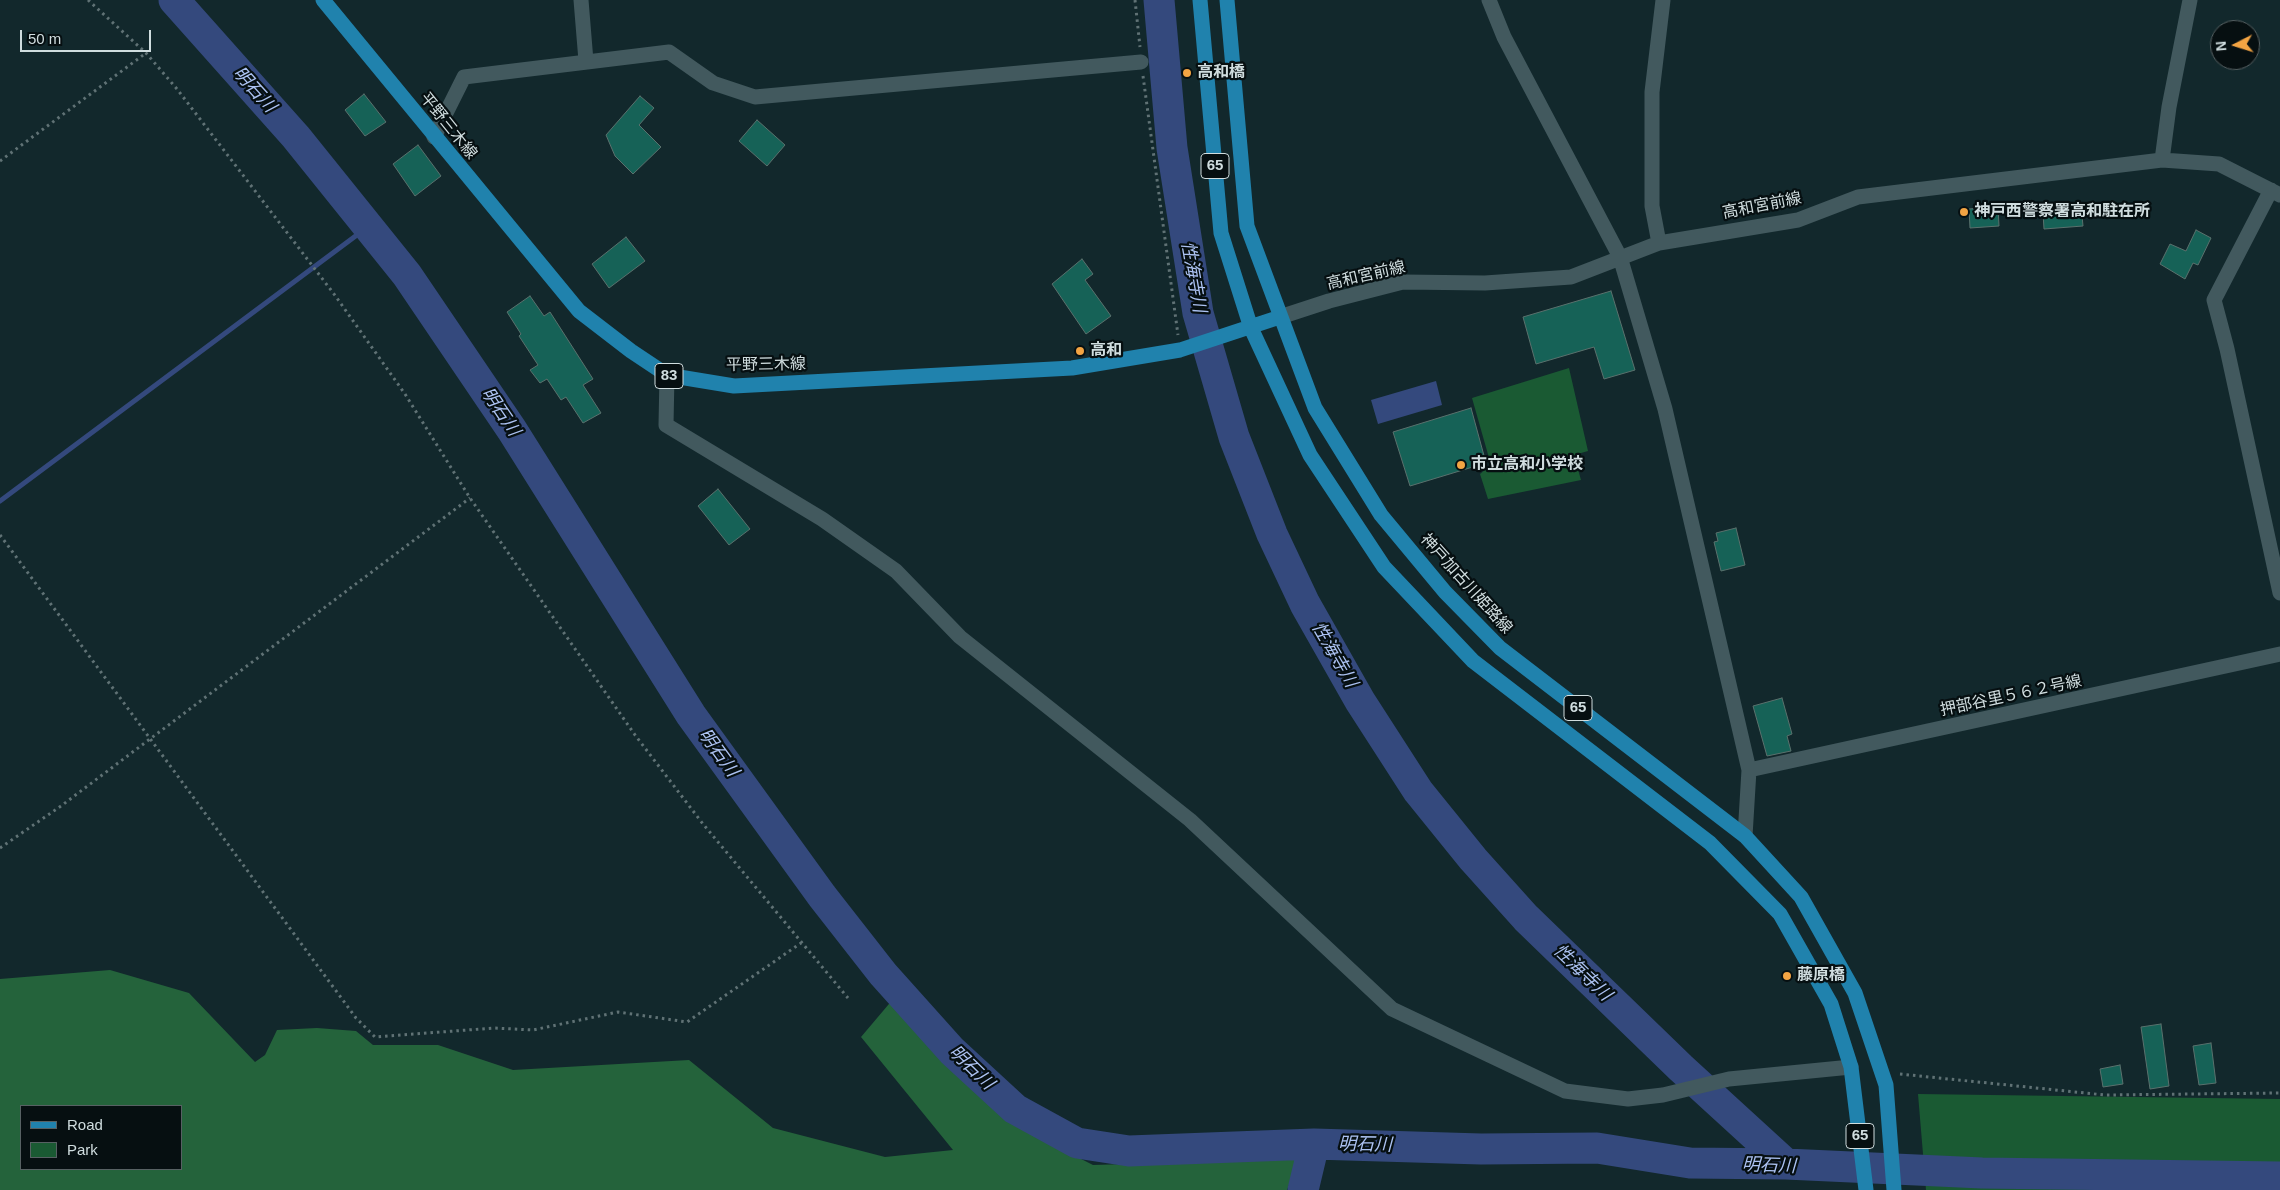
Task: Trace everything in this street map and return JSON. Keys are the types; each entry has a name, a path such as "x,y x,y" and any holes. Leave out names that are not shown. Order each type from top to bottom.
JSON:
{"main road":[{"name":"平野三木線","path":"323,0 434,137 579,310 630,351 667,375 734,386 1072,368 1180,350 1280,317"},
{"name":"65","path":"1200,0 1221,233 1251,328 1310,455 1384,566 1473,661 1710,843 1780,914 1831,1004 1852,1075 1866,1190"},
{"name":"神戸加古川姫路線","path":"1228,0 1247,226 1315,408 1381,515 1445,592 1500,648 1746,836 1801,897 1855,993 1886,1085 1894,1190"}],"street":[{"path":"581,0 586,61"},
{"path":"1489,0 1504,37 1620,257 1665,409 1749,770 1746,836"},
{"path":"1659,243 1652,206 1652,92 1663,0"},
{"path":"2162,160 2169,107 2190,0"},
{"path":"434,137 464,77 669,52 712,83 755,97 1141,62"},
{"name":"高和宮前線","path":"1280,317 1329,301 1403,282 1485,283 1571,277 1659,243 1798,220 1858,197 2162,160 2219,164 2276,192"},
{"path":"2276,192 2214,300 2228,349 2280,593"},
{"path":"667,375 666,425 822,519 896,571 960,637 1190,820 1392,1009 1565,1091 1628,1099 1663,1095 1729,1079 1852,1075"},
{"name":"押部谷里５６２号線","path":"1749,770 2280,654"}],"path":[{"path":"88,0 146,53 177,89 334,294 405,394 470,498 635,735 703,824 848,998"},
{"path":"1135,0 1141,62 1180,350"},
{"path":"0,161 146,53"},
{"path":"0,848 61,806 150,737 470,498"},
{"path":"0,535 356,1018 375,1037 494,1028 533,1030 618,1012 687,1022 801,942"},
{"path":"1880,1068 1906,1076 2105,1095 2280,1093"}],"green space":[{"path":"1569,368 1588,451 1574,455 1581,480 1488,499 1480,474 1491,465 1472,398"},
{"path":"110,970 189,993 255,1062 265,1055 277,1030 317,1028 356,1031 373,1045 438,1045 513,1070 689,1060 773,1128 885,1157 953,1150 861,1037 894,998 1018,1127 1093,1165 1299,1159 1287,1190 0,1190 0,979"},
{"path":"1918,1094 2280,1099 2280,1190 1926,1190"}],"water":[{"path":"1436,381 1442,405 1378,424 1371,400"}],"building":[{"path":"364,94 386,122 365,136 345,110"},
{"path":"640,96 654,108 639,125 661,147 633,174 615,156 606,135"},
{"path":"757,120 785,145 767,166 739,141"},
{"path":"418,145 441,176 415,196 393,164"},
{"path":"2081,205 2083,226 2044,229 2043,213 2052,213 2051,207"},
{"path":"1998,207 1999,226 1970,228 1969,209"},
{"path":"2196,230 2211,238 2198,265 2193,263 2185,279 2160,264 2170,244 2186,251"},
{"path":"626,237 645,261 609,288 592,264"},
{"path":"1082,259 1093,274 1085,280 1111,316 1086,334 1052,284"},
{"path":"1611,291 1635,370 1604,379 1594,347 1536,364 1523,317"},
{"path":"530,296 544,316 550,312 593,379 583,385 601,413 583,423 566,397 561,400 547,379 540,383 530,370 538,365 519,336 521,334 507,312"},
{"path":"1471,408 1486,463 1410,486 1393,432"},
{"path":"718,489 750,529 729,545 698,506"},
{"path":"1736,528 1745,565 1721,571 1714,542 1718,541 1716,533"},
{"path":"1782,698 1792,734 1787,736 1791,751 1767,756 1753,706"},
{"path":"2161,1024 2169,1086 2150,1089 2141,1027"},
{"path":"2211,1043 2216,1083 2199,1085 2193,1046"},
{"path":"2120,1065 2123,1084 2103,1087 2100,1069"}],"waterway":[{"name":"明石川","path":"174,0 296,137 407,275 512,430 691,715 822,896 883,974 952,1051 1015,1109 1077,1143 1129,1151 1314,1144 1481,1149 1597,1148 1690,1163 1786,1164 1982,1173 2280,1177"},
{"name":"性海寺川","path":"1159,0 1172,148 1198,313 1234,437 1272,534 1305,604 1360,701 1418,791 1473,859 1526,918 1681,1068 1786,1164"},
{"path":"0,501 369,226"},
{"path":"1303,1190 1314,1144"}],"place":[{"name":"高和橋","path":"1187,73"},
{"name":"神戸西警察署高和駐在所","path":"1964,212"},
{"name":"高和","path":"1080,351"},
{"name":"市立高和小学校","path":"1461,465"},
{"name":"藤原橋","path":"1787,976"}]}
